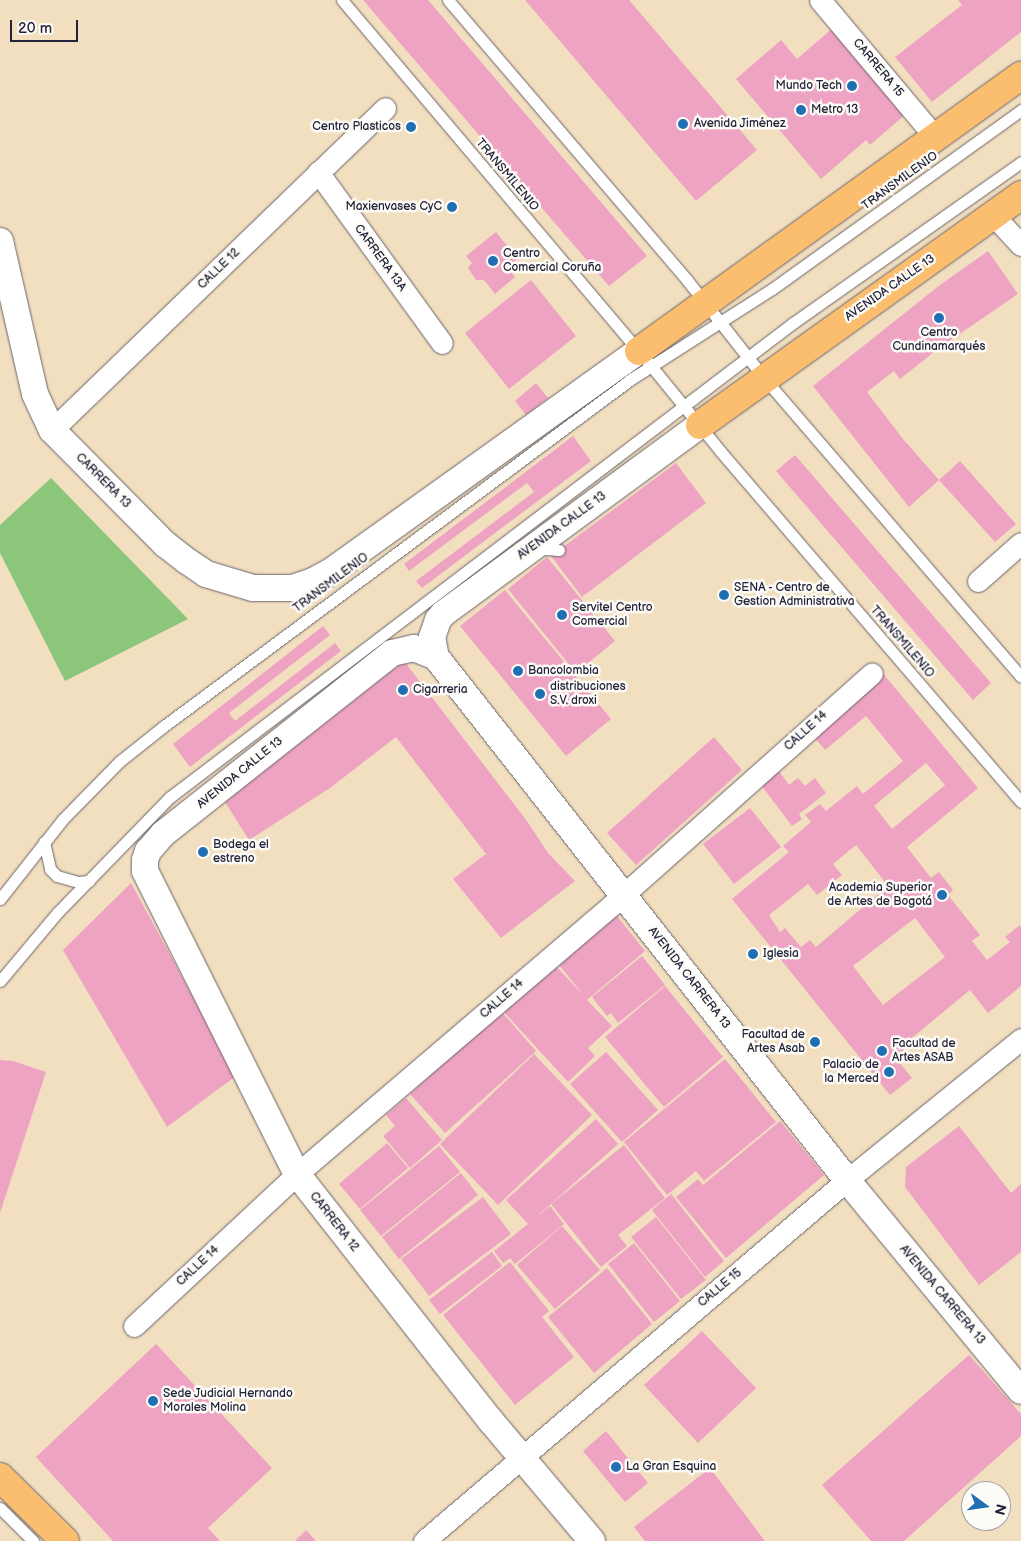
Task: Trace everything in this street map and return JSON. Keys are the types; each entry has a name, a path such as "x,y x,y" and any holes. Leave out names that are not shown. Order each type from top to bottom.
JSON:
{"main road":[{"path":"645,359 713,314 935,136 1021,75"},
{"name":"AVENIDA CALLE 13","path":"693,416 756,368 1021,195"},
{"path":"0,1477 65,1541"}],"street":[{"name":"CARRERA 15","path":"820,0 935,136"},
{"name":"CALLE 12","path":"52,430 385,108"},
{"name":"CARRERA 13A","path":"318,172 442,343"},
{"path":"993,215 1021,245"},
{"name":"CARRERA 13","path":"0,241 35,394 52,430 165,544 206,574 253,588 276,590 292,588 314,581 330,572 645,359"},
{"name":"AVENIDA CALLE 13","path":"436,657 432,637 442,614 550,546 693,416"},
{"path":"978,581 1021,543"},
{"name":"AVENIDA CALLE 13","path":"145,860 148,851 163,834 392,653 414,648 436,657"},
{"name":"AVENIDA CARRERA 13","path":"436,657 624,894 846,1180 1021,1391"},
{"name":"CALLE 14","path":"134,1326 297,1174 624,894 872,673"},
{"name":"CARRERA 12","path":"145,860 146,876 297,1174 491,1421 592,1541"},
{"name":"CALLE 15","path":"424,1541 846,1180 1021,1039"}],"lane":[{"name":"TRANSMILENIO","path":"342,0 1021,802"},
{"path":"448,0 687,280 756,368 1021,677"},
{"name":"TRANSMILENIO","path":"713,314 772,289 1021,110"},
{"path":"756,368 793,323 1021,162"},
{"name":"TRANSMILENIO","path":"0,899 63,819 120,761 645,359"},
{"path":"0,981 57,913 170,797 693,416"},
{"path":"44,842 50,869 57,876 78,882 89,881"},
{"path":"0,1508 33,1541"}],"green space":[{"path":"51,478 188,619 65,681 0,553 0,525"}],"building":[{"path":"363,0 428,0 647,256 609,286"},
{"name":"Avenida Jiménez","path":"525,0 629,0 757,150 696,201"},
{"path":"958,0 1021,0 1021,32 932,102 895,57 962,5"},
{"path":"834,27 907,113 870,145 866,140 821,179 736,79 781,40 797,59"},
{"name":"Centro Comercial Coruña","path":"496,232 518,259 507,267 515,277 495,294 484,280 476,280 468,268 472,263 466,256"},
{"path":"988,251 1018,294 939,348 900,379 894,371 867,392 903,439 939,480 909,507 813,386 940,285"},
{"path":"531,280 576,336 509,389 465,333"},
{"path":"536,383 548,398 526,415 515,401"},
{"path":"573,436 591,461 422,588 416,581 534,492 527,483 409,571 404,564"},
{"path":"795,455 991,683 973,700 776,471"},
{"path":"960,461 1016,524 995,542 939,480"},
{"path":"676,463 706,503 582,597 551,556"},
{"name":"Servitel Centro Comercial","path":"547,557 615,641 576,673 508,589"},
{"path":"505,590 611,719 566,756 460,626"},
{"path":"323,626 330,635 229,713 235,721 335,643 341,651 190,767 173,744"},
{"path":"404,661 527,821 548,853 575,881 501,938 453,879 486,854 396,737 330,788 249,840 225,802"},
{"path":"881,671 978,788 907,847 931,878 939,872 953,890 948,895 980,935 972,941 987,960 1010,942 1005,937 1020,925 1021,927 1021,986 988,1013 970,990 902,1046 909,1055 899,1062 912,1078 890,1095 732,899 789,852 783,846 811,822 805,815 820,804 826,811 857,786 863,794 903,761 866,716 825,750 809,731","holes":["926,763 945,785 892,829 874,806","856,845 888,886 816,947 810,940 801,947 785,928 780,932 769,915 808,884 817,895 842,875 833,864","915,918 945,957 883,1005 853,966"]},
{"path":"714,737 742,770 636,865 607,833"},
{"path":"779,771 789,785 798,778 805,786 815,778 826,793 799,814 802,819 792,826 761,785"},
{"path":"750,808 781,847 734,884 703,844"},
{"path":"131,883 236,1076 167,1127 63,950"},
{"path":"613,911 645,951 587,1000 612,1026 588,1048 595,1056 568,1082 503,1011 554,964 584,996 555,960"},
{"path":"642,956 665,985 618,1023 611,1013 607,1016 592,997"},
{"path":"665,986 723,1057 664,1107 605,1037"},
{"path":"501,1011 536,1051 445,1133 410,1094"},
{"path":"606,1052 658,1110 622,1142 570,1084"},
{"path":"534,1054 592,1115 498,1205 440,1144"},
{"path":"725,1059 776,1122 704,1181 696,1171 667,1195 624,1142"},
{"path":"0,1060 13,1061 46,1072 0,1213"},
{"path":"406,1098 442,1140 410,1168 383,1136 395,1126 386,1115"},
{"path":"596,1119 618,1144 534,1219 550,1206 564,1224 515,1264 510,1258 503,1263 494,1251 528,1224 506,1200"},
{"path":"780,1121 824,1175 726,1258 676,1197 698,1179 703,1185"},
{"path":"959,1126 1011,1193 1021,1184 1021,1252 979,1285 905,1187 906,1167"},
{"path":"387,1143 408,1168 360,1209 339,1184"},
{"path":"624,1145 665,1198 618,1235 627,1246 601,1267 551,1204"},
{"path":"439,1146 460,1172 381,1236 360,1210"},
{"path":"461,1173 478,1195 399,1259 382,1237"},
{"path":"671,1194 724,1261 705,1277 652,1210"},
{"path":"483,1197 511,1234 429,1296 401,1259"},
{"path":"656,1217 706,1280 681,1299 631,1237"},
{"path":"562,1226 600,1270 555,1309 517,1265"},
{"path":"634,1243 680,1301 654,1322 608,1264"},
{"path":"492,1252 502,1266 440,1314 429,1300"},
{"path":"510,1262 549,1311 542,1317 574,1357 515,1405 443,1315"},
{"path":"607,1268 652,1324 594,1373 548,1317"},
{"path":"702,1331 756,1388 698,1443 644,1385"},
{"name":"Sede Judicial Hernando Morales Molina","path":"156,1344 272,1468 208,1528 220,1541 113,1541 36,1457"},
{"path":"969,1355 1021,1414 1021,1436 971,1481 961,1481 961,1490 904,1541 871,1541 822,1485"},
{"name":"La Gran Esquina","path":"606,1431 648,1483 625,1502 583,1451"},
{"path":"710,1468 765,1541 645,1541 634,1527"},
{"path":"306,1530 316,1541 295,1541"}],"place":[{"name":"Mundo Tech","path":"852,86"},
{"name":"Metro 13","path":"801,110"},
{"name":"Avenida Jiménez","path":"683,124"},
{"name":"Centro Plasticos","path":"411,127"},
{"name":"Maxienvases CyC","path":"452,207"},
{"name":"Centro Comercial Coruña","path":"493,261"},
{"name":"Centro Cundinamarqués","path":"939,318"},
{"name":"SENA - Centro de Gestion Administrativa","path":"724,595"},
{"name":"Servitel Centro Comercial","path":"562,615"},
{"name":"Bancolombia","path":"518,671"},
{"name":"Cigarreria","path":"403,690"},
{"name":"distribuciones S.V. droxi","path":"540,694"},
{"name":"Bodega el estreno","path":"203,852"},
{"name":"Academia Superior de Artes de Bogotá","path":"942,895"},
{"name":"Iglesia","path":"753,954"},
{"name":"Facultad de Artes Asab","path":"815,1042"},
{"name":"Facultad de Artes ASAB","path":"882,1051"},
{"name":"Palacio de la Merced","path":"889,1072"},
{"name":"Sede Judicial Hernando Morales Molina","path":"153,1401"},
{"name":"La Gran Esquina","path":"616,1467"}]}
